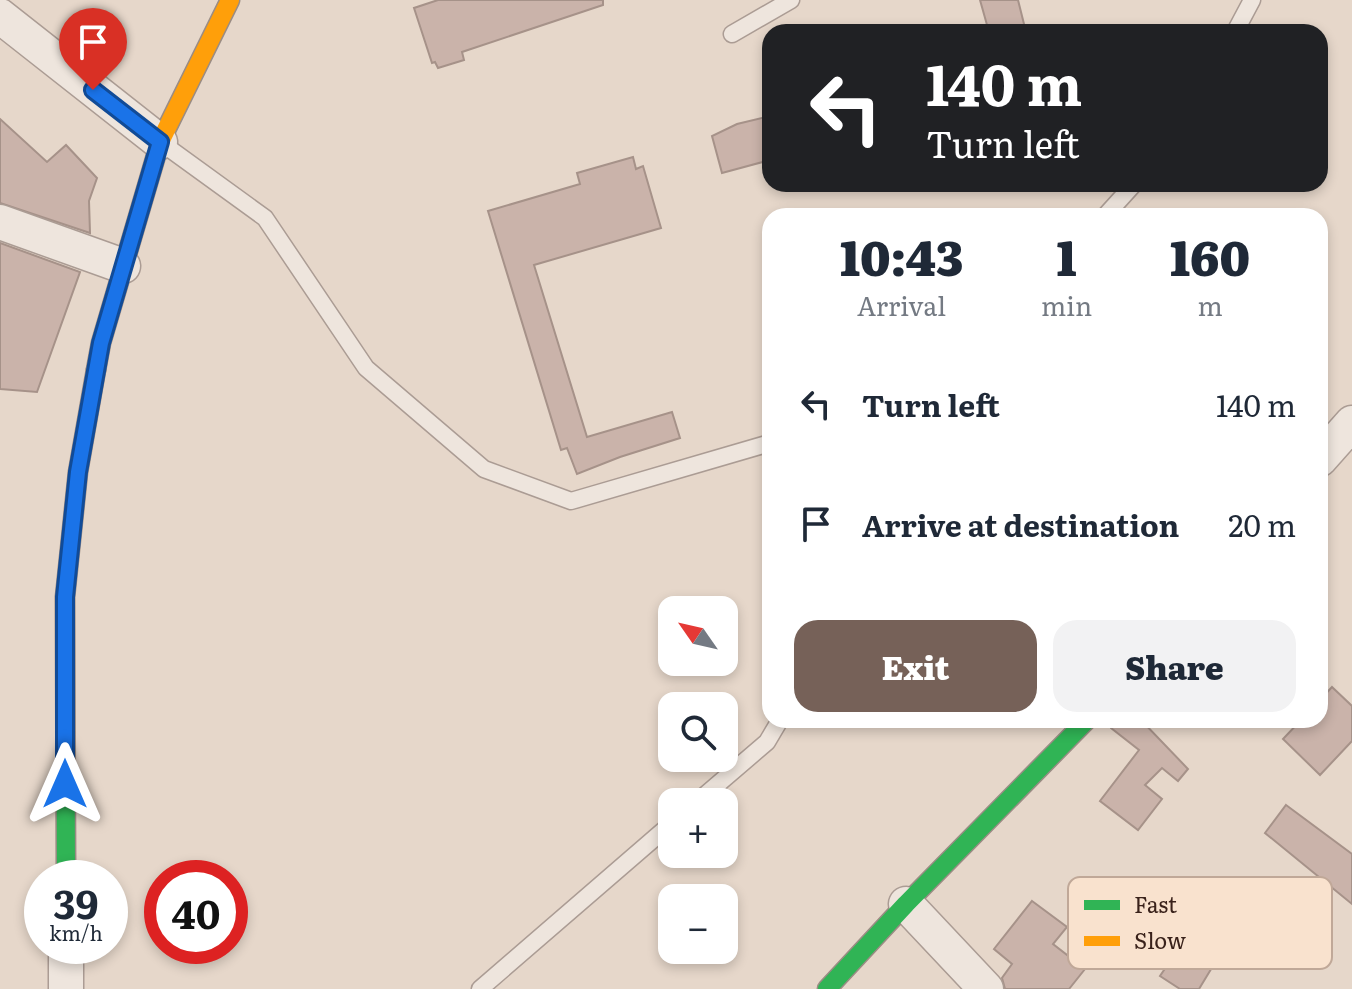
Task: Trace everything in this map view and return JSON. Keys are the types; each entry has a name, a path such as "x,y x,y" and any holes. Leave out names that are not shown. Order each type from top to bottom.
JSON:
{"street":[{"path":"66,860 65,597 78,472 98,358 160,142 230,0"},
{"path":"2,21 160,142"},
{"path":"0,222 123,266"},
{"path":"1328,450 1352,423"},
{"path":"827,989 1079,728"},
{"path":"906,904 986,989"},
{"path":"66,964 66,989"}],"lane":[{"path":"732,34 791,0"},
{"path":"1239,24 1252,0"},
{"path":"160,142 265,218 366,368 484,469 571,501 762,445"},
{"path":"1112,208 1127,192"},
{"path":"713,788 767,742 775,728"},
{"path":"480,989 658,835"}],"building":[{"path":"438,0 603,0 603,5 462,52 464,60 438,68 435,62 432,63 414,8"},
{"path":"980,0 1018,0 1024,24 987,24"},
{"path":"762,118 762,162 722,173 712,136 737,124"},
{"path":"0,119 47,162 66,145 97,178 89,201 90,233 0,203"},
{"path":"633,157 636,169 643,166 661,228 534,265 587,437 672,412 680,438 577,474 567,448 561,450 488,211 580,184 577,173"},
{"path":"0,243 80,272 37,392 0,389"},
{"path":"1332,687 1352,706 1352,741 1320,775 1283,739 1293,728 1328,728 1328,691"},
{"path":"1111,728 1149,728 1188,769 1178,781 1162,768 1145,785 1162,799 1138,830 1100,801 1139,750"},
{"path":"1286,805 1352,854 1352,904 1332,888 1332,877 1319,877 1265,833"},
{"path":"1032,901 1067,927 1053,944 1068,956 1068,969 1085,969 1069,989 1005,989 1002,978 1012,964 994,949"},
{"path":"1165,969 1211,969 1199,989 1180,989 1160,976"}],"traffic: fast":[{"path":"66,860 65,597 78,472 96,370"},
{"path":"827,989 1079,728"}],"traffic: slow":[{"path":"96,370 101,343 160,142 230,0"}],"route":[{"path":"65,784 65,597 78,472 101,343 160,142 93,90"}]}
